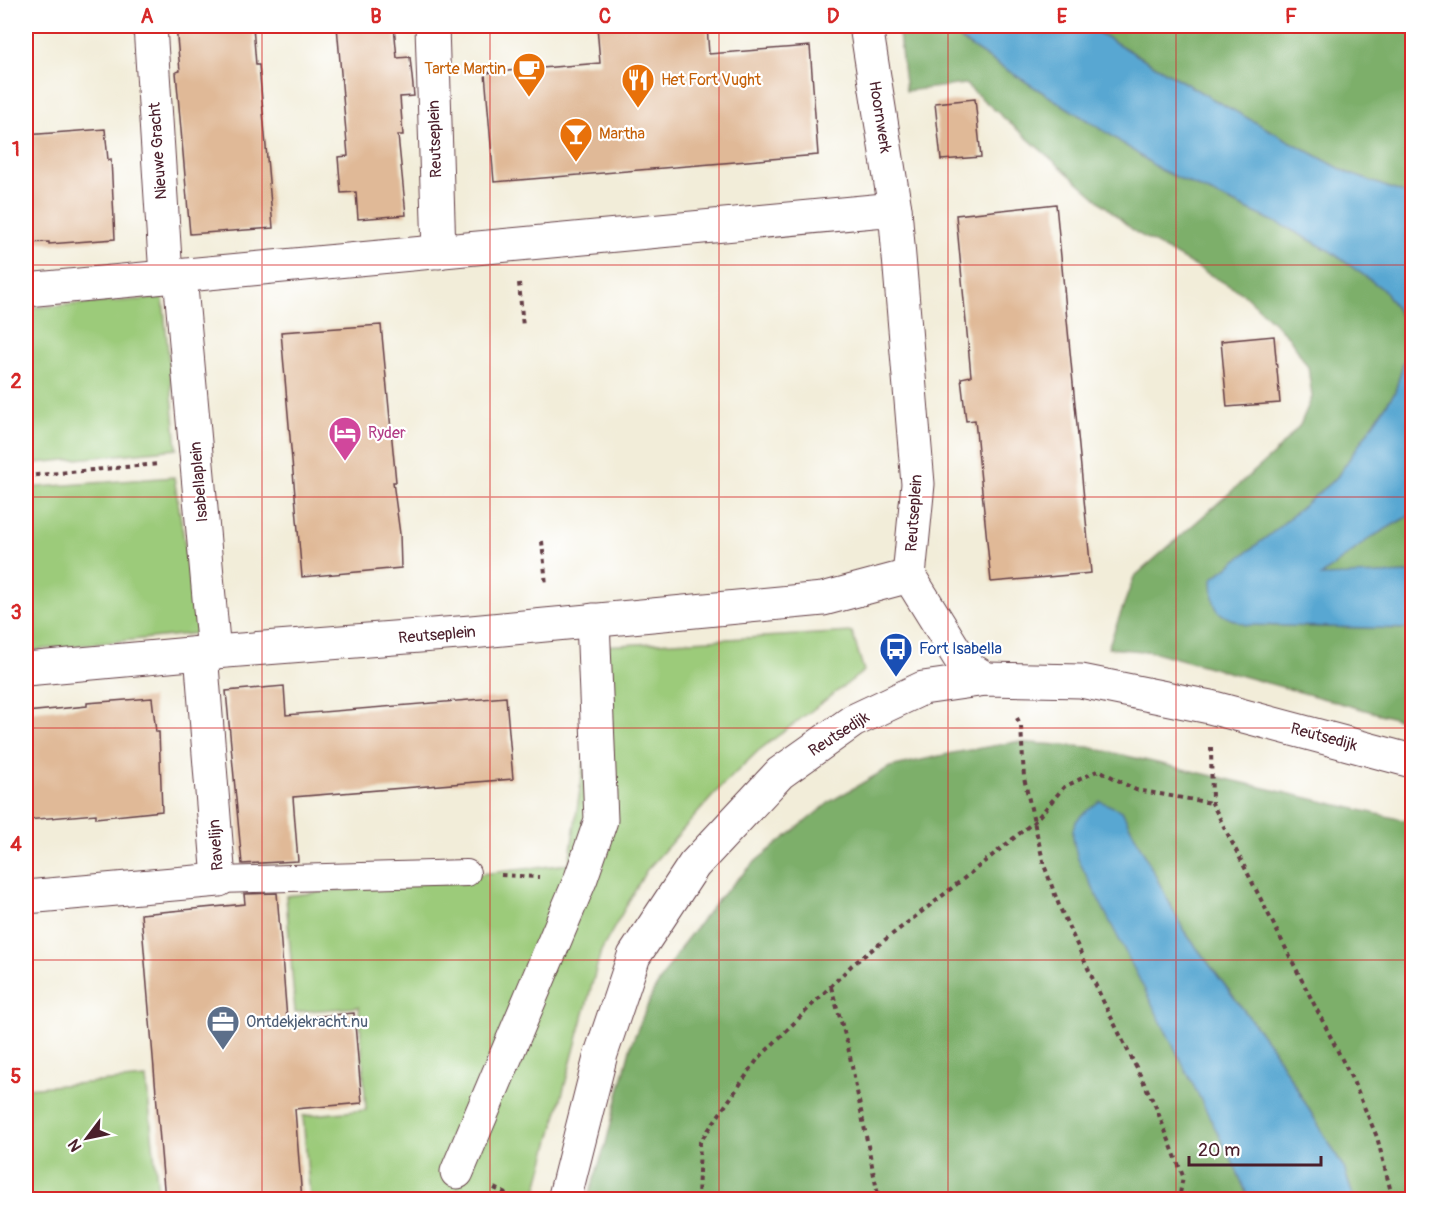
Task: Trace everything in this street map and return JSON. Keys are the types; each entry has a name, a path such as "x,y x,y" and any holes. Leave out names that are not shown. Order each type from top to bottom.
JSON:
{"street":[{"name":"Nieuwe Gracht","path":"150,26 173,276"},
{"name":"Reutseplein","path":"432,26 439,252"},
{"name":"Hoornwerk","path":"866,26 895,209"},
{"path":"26,290 895,209"},
{"name":"Reutseplein","path":"207,653 483,631 823,599 909,576 918,484 895,209"},
{"name":"Isabellaplein","path":"173,276 198,460 207,653"},
{"path":"909,576 964,665 986,679"},
{"path":"457,1172 581,878 602,820 593,620"},
{"path":"26,669 207,653"},
{"name":"Ravelijn","path":"26,897 219,880 207,653"},
{"name":"Reutsedijk","path":"564,1200 601,1054 634,956 694,865 780,773 853,721 923,688 986,679 1081,681 1210,707 1413,761"}],"lane":[{"path":"219,880 467,873"}],"path":[{"path":"26,476 198,460"},
{"path":"986,679 1013,710 1021,726 1024,778 1044,866 1060,908 1104,1003 1155,1105 1183,1176 1179,1200"},
{"path":"1210,707 1212,803 1353,1081 1377,1137 1393,1200"},
{"path":"698,1200 700,1142 758,1060 852,965 938,900 1035,821 1064,787 1099,770 1136,790 1212,803"},
{"path":"467,873 581,878"},
{"path":"831,986 847,1042 879,1200"}],"green space":[{"path":"898,26 956,26 961,40 1109,134 1161,170 1288,228 1330,251 1384,290 1404,321 1408,346 1395,392 1337,477 1272,533 1212,579 1246,625 1412,629 1412,723 1155,652 1108,648 1134,577 1275,453 1300,425 1312,397 1308,367 1289,337 1244,294 1135,232 965,84 906,91"},
{"path":"1087,26 1394,26 1412,35 1412,196 1348,173 1209,97"},
{"path":"163,298 177,449 26,464 26,308"},
{"path":"174,477 199,633 26,651 26,488"},
{"path":"1412,514 1412,573 1320,577 1370,538"},
{"path":"852,632 864,671 758,751 719,789 646,871 601,951 534,1199 310,1199 303,1116 366,1110 359,1007 295,1012 286,896 569,864 601,646"},
{"path":"1015,742 1088,747 1412,822 1412,1199 1354,1199 1344,1168 1273,1049 1184,931 1122,811 1236,1169 1249,1199 587,1200 606,1143 631,1045 653,992 683,944 719,898 757,860 831,801 890,767"},
{"path":"146,1078 159,1199 26,1199 26,1088"}],"water":[{"path":"956,26 1087,26 1209,97 1348,173 1412,196 1412,514 1370,538 1321,576 1412,573 1412,629 1246,625 1228,618 1218,610 1212,590 1212,579 1272,533 1337,477 1395,392 1408,346 1404,321 1384,290 1330,251 1288,228 1161,170 1109,134 961,40"},
{"path":"1100,801 1122,811 1184,931 1273,1049 1344,1168 1354,1199 1249,1199 1236,1169 1078,859 1073,838 1074,825 1083,814"}],"building":[{"path":"176,26 253,26 256,65 259,65 273,228 190,234 176,72 180,71"},
{"path":"337,26 394,26 397,58 410,57 414,96 400,97 403,135 398,135 406,215 358,219 356,192 341,193 338,157 348,156"},
{"path":"597,26 707,26 709,54 810,46 818,155 494,182 485,73 600,63"},
{"path":"975,99 981,157 941,160 935,103"},
{"path":"105,129 108,160 111,159 115,239 49,244 49,242 26,243 26,135"},
{"path":"1056,204 1091,573 991,582 975,420 966,421 961,378 971,376 956,215"},
{"path":"381,325 396,482 393,482 400,534 401,568 302,577 281,332"},
{"path":"1274,336 1280,403 1227,407 1221,341"},
{"path":"284,686 286,715 506,697 513,779 293,797 298,861 242,864 226,691"},
{"path":"152,698 156,732 159,732 162,811 96,818 96,814 26,820 26,712 87,706 87,703"},
{"path":"277,893 287,1019 354,1013 362,1103 295,1109 302,1200 165,1200 141,914 245,904 244,894"}],"place":[{"name":"Tarte Martin","path":"529,98"},
{"name":"Het Fort Vught","path":"638,109"},
{"name":"Martha","path":"576,163"},
{"name":"Ryder","path":"345,462"},
{"name":"Fort Isabella","path":"896,678"},
{"name":"Ontdekjekracht.nu","path":"223,1051"}]}
